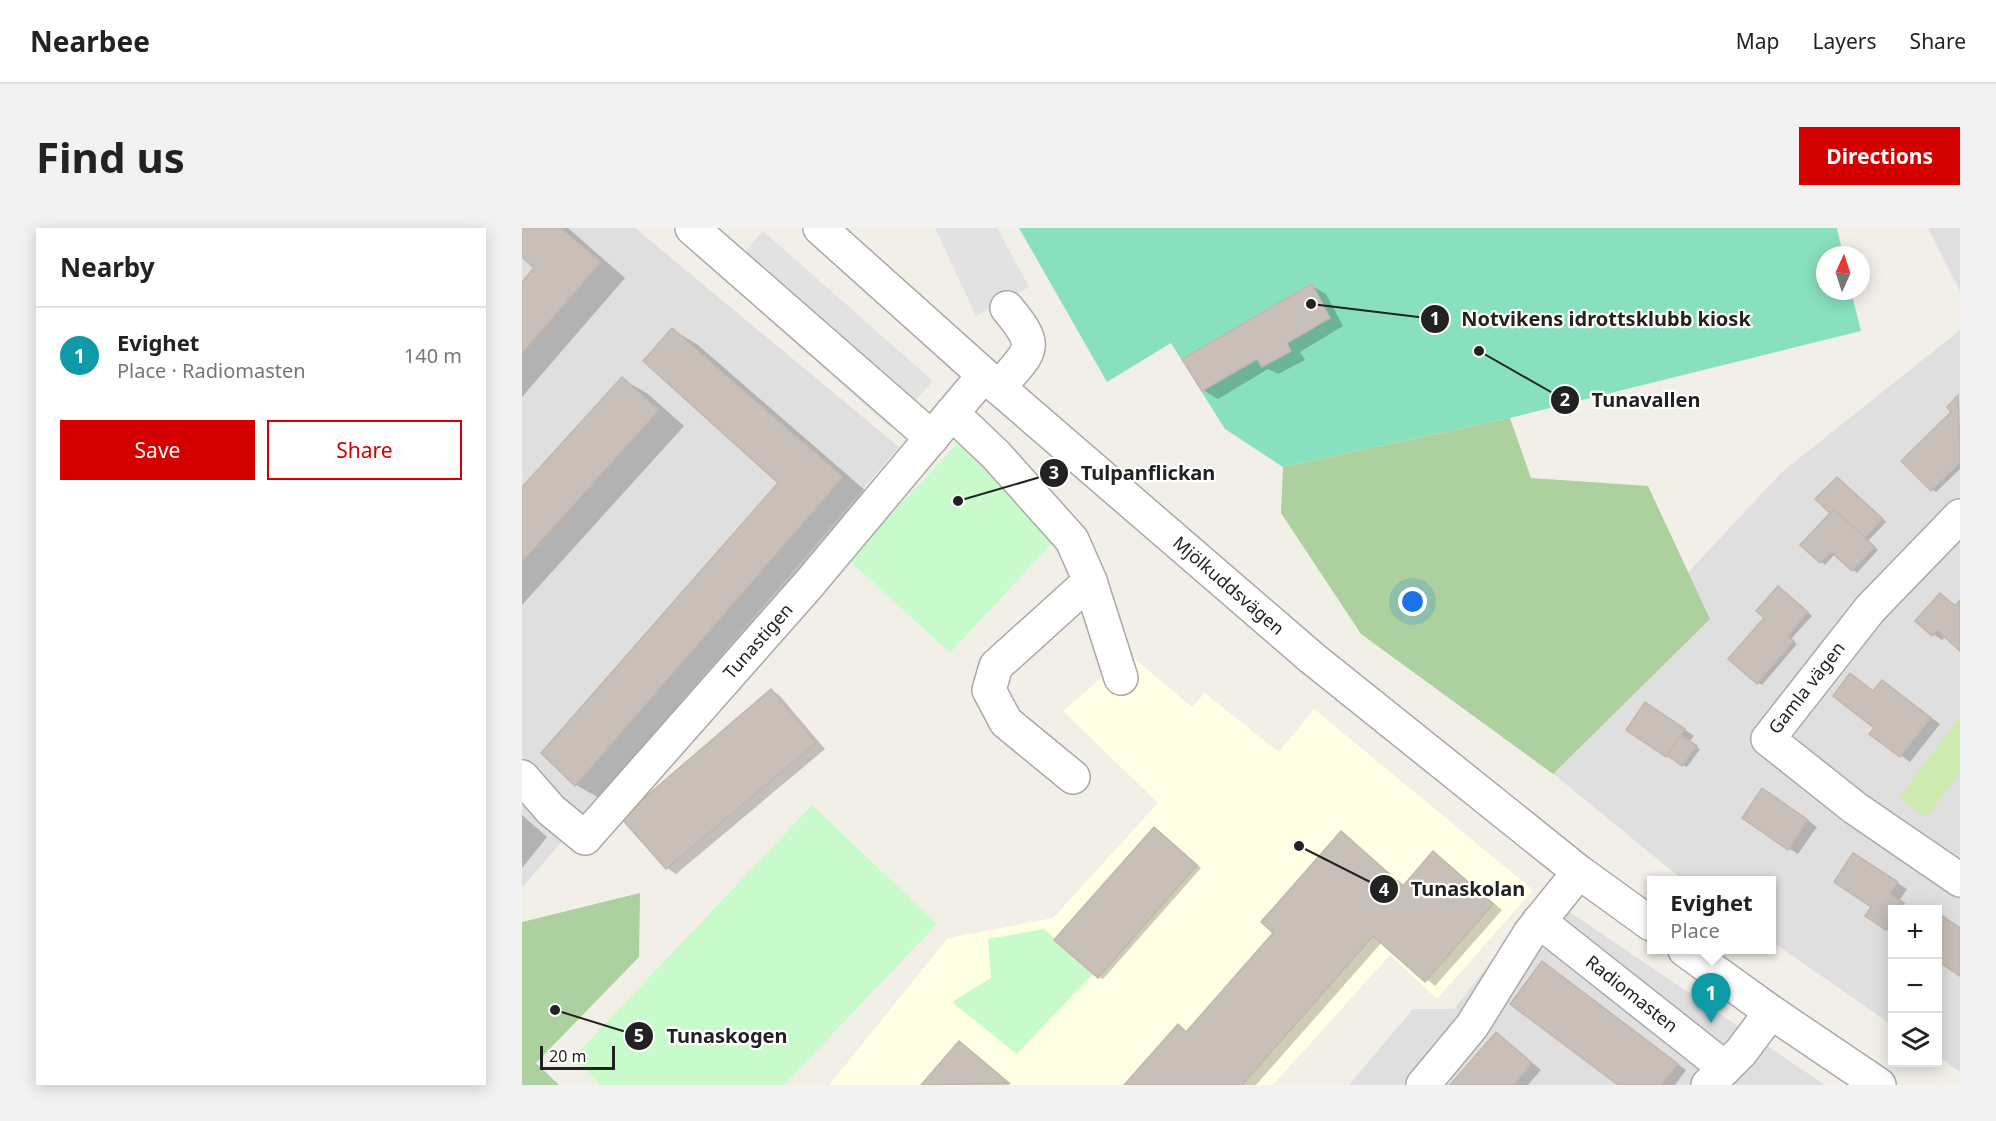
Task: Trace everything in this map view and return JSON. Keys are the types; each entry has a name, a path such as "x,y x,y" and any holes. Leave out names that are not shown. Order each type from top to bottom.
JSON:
{"street":[{"path":"692,228 942,425 996,455 1072,540 1090,581 1121,678"},
{"name":"Mjölkuddsvägen","path":"820,228 991,382 1312,658 1579,872 1647,921"},
{"name":"Tunastigen","path":"522,777 551,810 585,838 809,584 942,425 991,382 1020,362 1029,345 1026,330 1006,308"},
{"name":"Gamla vägen","path":"1960,516 1870,609 1768,739 1855,807 1960,880"},
{"path":"1072,777 1005,722 989,690 996,666 1090,581"},
{"path":"1423,1085 1472,1026 1539,921 1579,872"},
{"name":"Radiomasten","path":"1539,921 1717,1077 1771,1012"},
{"path":"1691,954 1879,1085"}],"shaded area":[{"path":"522,228 635,228 899,447 522,888"},
{"path":"935,228 997,228 1029,287 976,316"},
{"path":"1928,228 1960,228 1960,291"},
{"path":"763,231 933,381 891,428 722,278"},
{"path":"1960,330 1960,1072 1942,1059 1942,905 1888,905 1888,1022 1776,944 1776,876 1678,876 1523,749 1782,472"},
{"path":"1129,654 1192,707 1205,693 1279,752 1314,709 1533,890 1437,999 1390,955 1273,1085 829,1085 948,938 1053,918 1158,803 1063,711"},
{"path":"1543,894 1825,1085 1349,1085 1413,1009 1454,1009"}],"green space":[{"path":"1019,228 1837,228 1841,246 1816,246 1816,300 1853,300 1861,331 1510,418 1283,467 1225,429 1171,343 1107,382"},
{"path":"1510,418 1531,478 1648,486 1710,619 1553,774 1361,634 1281,513 1283,467"},
{"path":"964,436 1061,533 950,653 849,560"},
{"path":"1960,717 1960,773 1926,817 1899,798"},
{"path":"812,805 937,924 784,1085 601,1085 573,1058"},
{"path":"640,893 639,957 536,1063 559,1085 522,1085 522,922"},
{"path":"1044,929 1093,974 1017,1054 952,1002 991,978 988,939"}],"building":[{"path":"522,228 561,228 601,262 522,353 522,282 534,268 522,257"},
{"path":"1312,284 1330,318 1287,343 1291,351 1262,367 1257,359 1202,391 1182,359"},
{"path":"672,328 843,477 575,786 541,753 778,483 643,361"},
{"path":"622,377 659,410 522,562 522,487"},
{"path":"1958,395 1960,463 1931,491 1901,461 1951,412 1947,407"},
{"path":"1837,477 1883,519 1865,538 1834,509 1830,513 1815,499"},
{"path":"1834,509 1875,547 1852,571 1831,552 1820,563 1800,545"},
{"path":"1778,586 1808,612 1788,636 1794,641 1757,684 1728,659 1764,618 1756,611"},
{"path":"1940,593 1955,606 1960,600 1960,651 1937,630 1932,636 1915,621"},
{"path":"1850,673 1873,691 1882,680 1931,718 1900,757 1869,734 1874,728 1833,696"},
{"path":"771,689 816,743 666,869 621,818"},
{"path":"1645,702 1685,729 1666,757 1626,730"},
{"path":"1681,735 1697,746 1682,766 1667,755"},
{"path":"1762,788 1808,820 1788,850 1742,818"},
{"path":"1154,827 1197,865 1098,978 1054,940"},
{"path":"1341,831 1403,886 1433,851 1493,904 1425,982 1373,936 1242,1085 1124,1085 1178,1024 1186,1032 1273,933 1261,922"},
{"path":"1853,853 1898,882 1890,894 1904,903 1903,905 1888,905 1886,930 1865,916 1871,907 1834,882"},
{"path":"1942,916 1960,928 1960,976 1942,964"},
{"path":"1542,961 1678,1064 1661,1085 1618,1085 1510,1004"},
{"path":"1496,1032 1532,1063 1514,1085 1450,1085"},
{"path":"959,1041 1009,1083 921,1085"}],"place":[{"name":"Notvikens idrottsklubb kiosk","path":"1311,304"},
{"name":"Tunavallen","path":"1479,351"},
{"name":"Tulpanflickan","path":"958,501"},
{"name":"Tunaskolan","path":"1299,846"},
{"name":"Tunaskogen","path":"555,1010"},
{"name":"Evighet","path":"1711,1023"}]}
